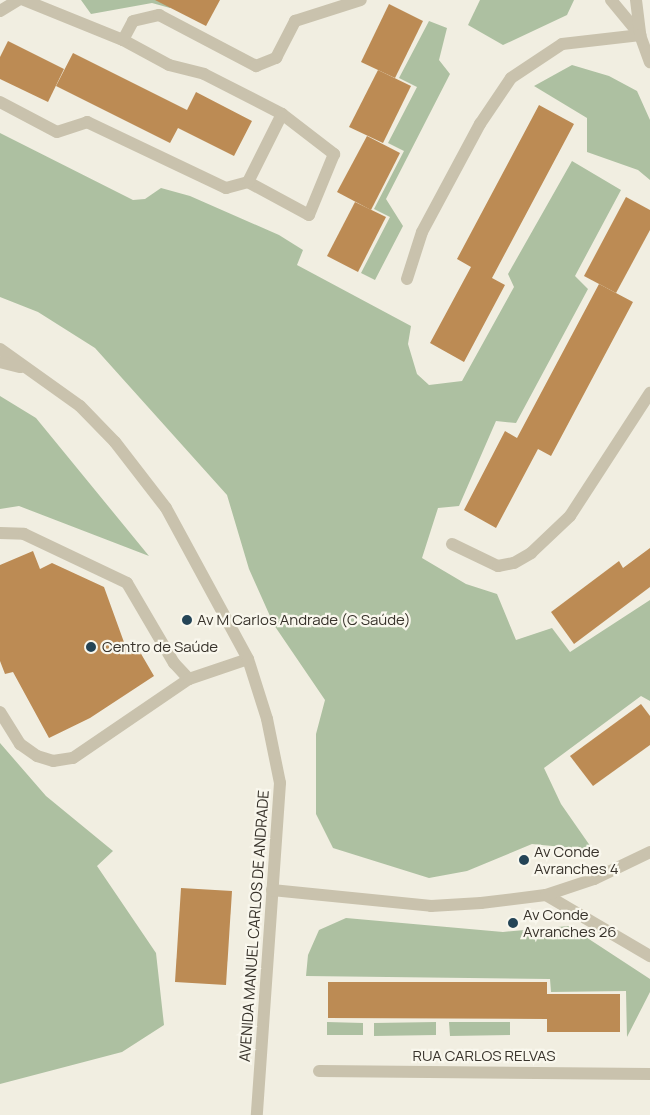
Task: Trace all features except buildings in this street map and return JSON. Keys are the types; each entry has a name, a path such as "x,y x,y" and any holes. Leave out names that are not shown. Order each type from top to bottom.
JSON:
{"street":[{"path":"0,11 18,0"},
{"path":"0,102 57,132 86,122 226,188 248,182 309,215 334,154 282,114 204,74 170,65 123,40 24,0"},
{"path":"123,40 132,21 159,15 256,66 276,58 295,21 361,0"},
{"path":"611,0 640,35"},
{"path":"636,0 640,35 650,62"},
{"path":"407,279 422,232 480,124 511,78 562,44 640,35"},
{"path":"248,182 282,114"},
{"name":"AVENIDA MANUEL CARLOS DE ANDRADE","path":"0,349 32,371 92,418 166,508 248,659 267,719 280,784 257,1115"},
{"path":"0,362 32,371"},
{"path":"452,544 498,566 514,563 531,553 570,516 650,393"},
{"path":"0,533 24,534 127,583 174,663 189,679"},
{"path":"0,712 20,744 37,756 53,761 72,758 189,679 248,659"},
{"path":"272,890 431,906 546,894 594,879 650,852"},
{"path":"546,894 650,956"},
{"name":"RUA CARLOS RELVAS","path":"319,1071 650,1074"}],"green space":[{"path":"81,0 174,0 170,8 152,3 91,14"},
{"path":"480,0 574,0 567,15 503,45 468,25"},
{"path":"429,21 447,28 439,60 450,74 386,199 403,226 375,280 361,273 390,217 374,209 404,151 388,143 417,87 399,78"},
{"path":"572,65 609,76 637,91 650,120 650,180 638,170 587,152 587,118 534,86"},
{"path":"0,133 133,200 145,199 161,188 190,196 279,235 303,250 297,265 411,326 408,344 417,374 429,385 462,381 514,287 508,274 572,161 621,190 575,276 588,289 516,423 496,421 459,506 438,508 422,558 466,584 497,594 516,640 552,628 570,652 650,600 650,701 641,696 544,768 561,804 593,850 532,844 467,871 429,878 333,848 316,814 316,734 325,700 274,625 249,569 227,495 95,348 38,312 0,297"},
{"path":"0,396 36,418 149,556 19,506 0,509"},
{"path":"0,743 46,796 113,851 97,866 156,953 164,1025 122,1052 0,1084"},
{"path":"346,918 503,932 569,926 650,979 650,992 627,1037 626,991 551,992 550,979 306,976 308,955 319,930"},
{"path":"327,1022 363,1023 363,1035 327,1035"},
{"path":"436,1022 436,1035 374,1036 374,1023"},
{"path":"449,1022 510,1022 510,1035 450,1036"}],"place":[{"name":"Av M Carlos Andrade (C Saúde)","path":"187,620"},
{"name":"Centro de Saúde","path":"91,647"},
{"name":"Av Conde Avranches 4","path":"524,860"},
{"name":"Av Conde Avranches 26","path":"513,923"}]}
